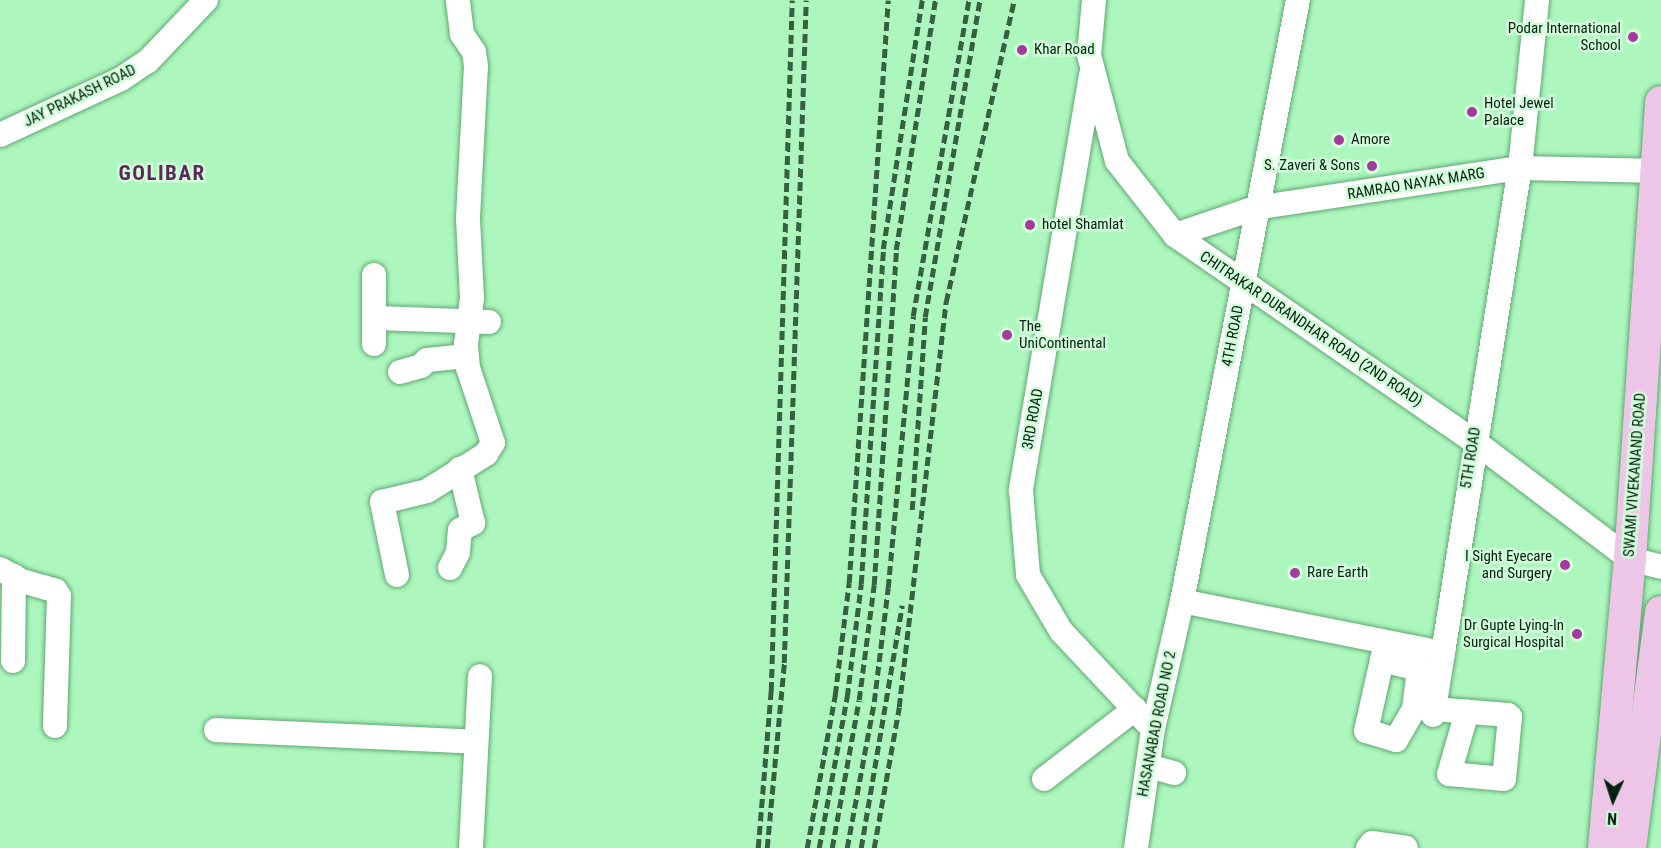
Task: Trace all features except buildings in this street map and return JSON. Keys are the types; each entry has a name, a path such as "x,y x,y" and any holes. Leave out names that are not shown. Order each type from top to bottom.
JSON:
{"main road":[{"name":"SWAMI VIVEKANAND ROAD","path":"1618,834 1630,559 1661,102"},
{"name":"SWAMI VIVEKANAND ROAD","path":"1618,834 1652,746 1661,612"}],"street":[{"name":"JAY PRAKASH ROAD","path":"0,135 122,79 148,61 206,0"},
{"path":"397,575 380,505 386,500 427,491 486,454 493,443 467,356 479,321 471,268 468,218 476,66 474,52 462,34 458,0"},
{"name":"CHITRAKAR DURANDHAR ROAD (2ND ROAD)","path":"1094,0 1089,55 1117,161 1175,235 1474,441 1630,559 1661,567"},
{"name":"4TH ROAD","path":"1182,601 1243,284 1255,208 1298,0"},
{"name":"5TH ROAD","path":"1429,705 1443,653 1474,441 1520,168 1536,0"},
{"name":"3RD ROAD","path":"1092,67 1021,490 1028,575 1061,631 1154,729"},
{"name":"RAMRAO NAYAK MARG","path":"1175,235 1255,208 1520,168 1657,170"},
{"path":"374,275 377,318 374,344"},
{"path":"377,318 479,321"},
{"path":"400,372 422,366 427,360 467,356"},
{"path":"450,568 458,552 460,530 473,523 460,469"},
{"path":"13,661 7,573 56,591 59,596 55,726"},
{"path":"1182,601 1384,651 1443,653"},
{"name":"HASANABAD ROAD NO 2","path":"1136,848 1154,729 1182,601"},
{"path":"1384,651 1419,669 1429,705"},
{"path":"1384,651 1367,732 1398,740 1413,713 1429,705 1467,712"},
{"path":"471,848 480,676"},
{"path":"1044,779 1135,709"},
{"path":"216,730 476,742"},
{"path":"1148,766 1174,773"},
{"path":"1368,848 1372,843 1406,848"}],"railway":[{"path":"758,848 771,691 792,0"},
{"path":"767,848 784,663 806,0"},
{"path":"807,848 835,695 849,583 888,0"},
{"path":"819,848 847,697 861,584 883,249 922,0"},
{"path":"832,848 859,700 874,585 896,250 935,0"},
{"path":"847,848 874,702 888,588 913,316 969,0"},
{"path":"912,510 925,317 980,0"},
{"path":"874,848 899,707 946,302 1014,0"},
{"path":"861,848 902,605"}],"place":[{"name":"Podar International School","path":"1633,37"},
{"name":"Khar Road","path":"1022,50"},
{"name":"Hotel Jewel Palace","path":"1472,112"},
{"name":"Amore","path":"1339,140"},
{"name":"S. Zaveri & Sons","path":"1372,166"},
{"name":"hotel Shamlat","path":"1030,225"},
{"name":"The UniContinental","path":"1007,335"},
{"name":"I Sight Eyecare and Surgery","path":"1565,565"},
{"name":"Rare Earth","path":"1295,573"},
{"name":"Dr Gupte Lying-In Surgical Hospital","path":"1577,634"}],"district":[{"name":"GOLIBAR","path":"162,173"}]}
